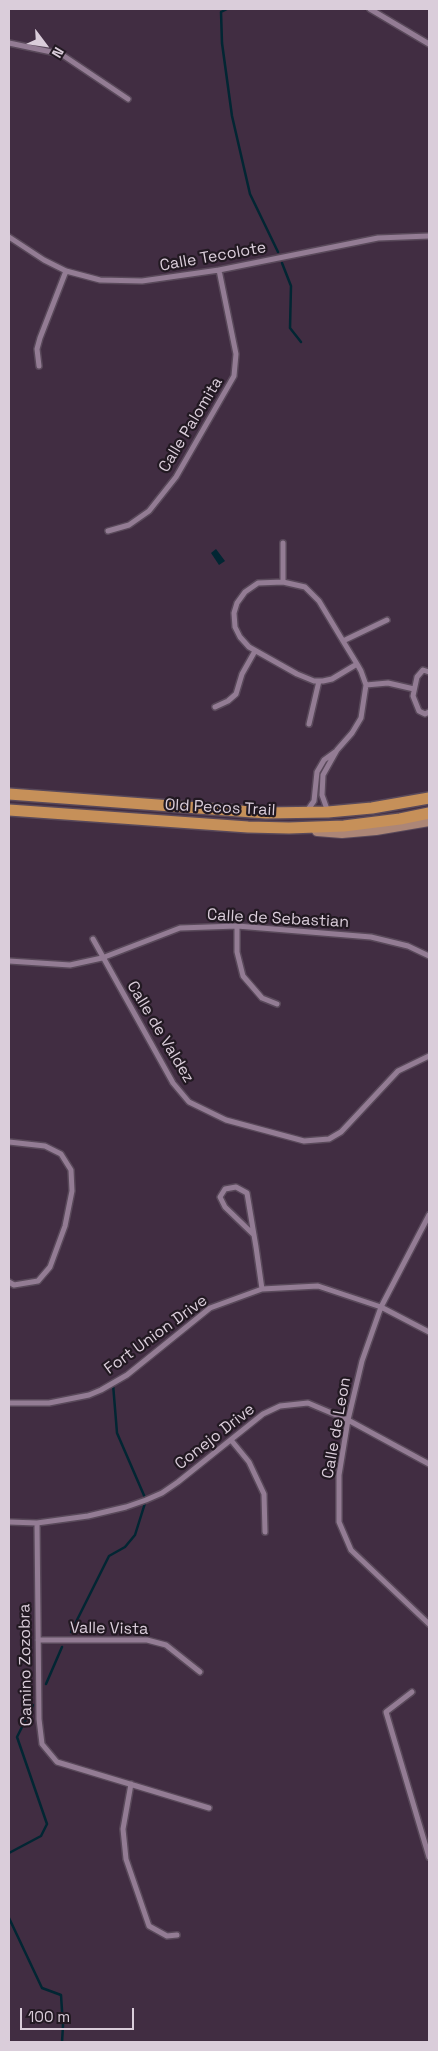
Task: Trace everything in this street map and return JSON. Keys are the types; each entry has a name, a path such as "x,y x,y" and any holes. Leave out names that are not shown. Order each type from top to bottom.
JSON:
{"main road":[{"name":"Old Pecos Trail","path":"9,794 256,812 305,813 372,808 429,798"},
{"name":"Old Pecos Trail","path":"9,810 342,833 376,830 429,821"},
{"path":"248,827 318,821 328,812"},
{"path":"289,828 344,826 400,819 429,813"}],"street":[{"path":"370,9 429,44"},
{"path":"9,43 61,54 128,99"},
{"name":"Calle Tecolote","path":"9,237 44,260 66,271 100,280 142,281 219,270 378,238 429,236"},
{"name":"Calle Palomita","path":"108,531 129,525 148,511 176,477 234,376 236,354 219,270"},
{"path":"39,366 37,349 40,338 66,271"},
{"path":"283,543 283,582"},
{"path":"305,813 314,801 315,777 320,766 352,733 360,718 366,685 357,664 319,601 310,590 283,582 263,582 254,585 240,598 235,607 236,631 245,643 255,651 297,674 319,681 332,679 357,664"},
{"path":"343,641 387,620"},
{"path":"215,708 236,694 242,674 255,651"},
{"path":"429,672 423,670 419,674 414,689 416,707 423,713 429,712"},
{"path":"309,724 319,681"},
{"path":"366,685 388,683 414,689"},
{"path":"328,812 322,795 322,778 325,768 337,750"},
{"path":"237,926 236,952 243,976 262,998 277,1004"},
{"name":"Calle de Sebastian","path":"9,961 70,965 102,958 180,928 237,926 371,938 408,946 429,956"},
{"name":"Calle de Valdez","path":"93,939 173,1083 189,1102 226,1120 304,1141 329,1139 341,1132 398,1071 429,1056"},
{"path":"9,1142 45,1146 61,1154 71,1170 72,1191 65,1226 50,1267 38,1281 14,1285 9,1282"},
{"path":"254,1235 224,1207 220,1197 225,1189 236,1187 247,1193 254,1235 262,1289"},
{"name":"Calle de Leon","path":"429,1215 381,1307 362,1361 348,1420 339,1475 339,1522 351,1550 429,1624"},
{"name":"Fort Union Drive","path":"9,1403 50,1403 89,1395 101,1390 133,1370 210,1308 262,1289 318,1286 381,1307 429,1332"},
{"name":"Conejo Drive","path":"9,1522 37,1523 88,1516 146,1500 162,1493 178,1482 264,1414 280,1406 308,1403 348,1420 429,1464"},
{"path":"231,1440 249,1462 264,1494 265,1532"},
{"name":"Camino Zozobra","path":"37,1523 39,1719 42,1744 57,1762 209,1808"},
{"name":"Valle Vista","path":"38,1640 148,1640 166,1645 200,1672"},
{"path":"412,1692 386,1712 429,1857"},
{"path":"131,1784 123,1829 126,1859 149,1926 167,1936 177,1935"}],"water":[{"path":"216,549 225,561 219,565 211,553"}],"waterway":[{"path":"227,9 221,12 222,43 232,116 250,194 278,252"},
{"path":"282,263 291,286 290,328 301,342"},
{"path":"71,1632 109,1556 125,1547 135,1535 146,1500 117,1433 113,1384"},
{"path":"46,1684 62,1647"},
{"path":"9,1853 41,1836 47,1824 17,1737 33,1705"},
{"path":"9,1918 42,1988 61,1995 62,2042"}]}
